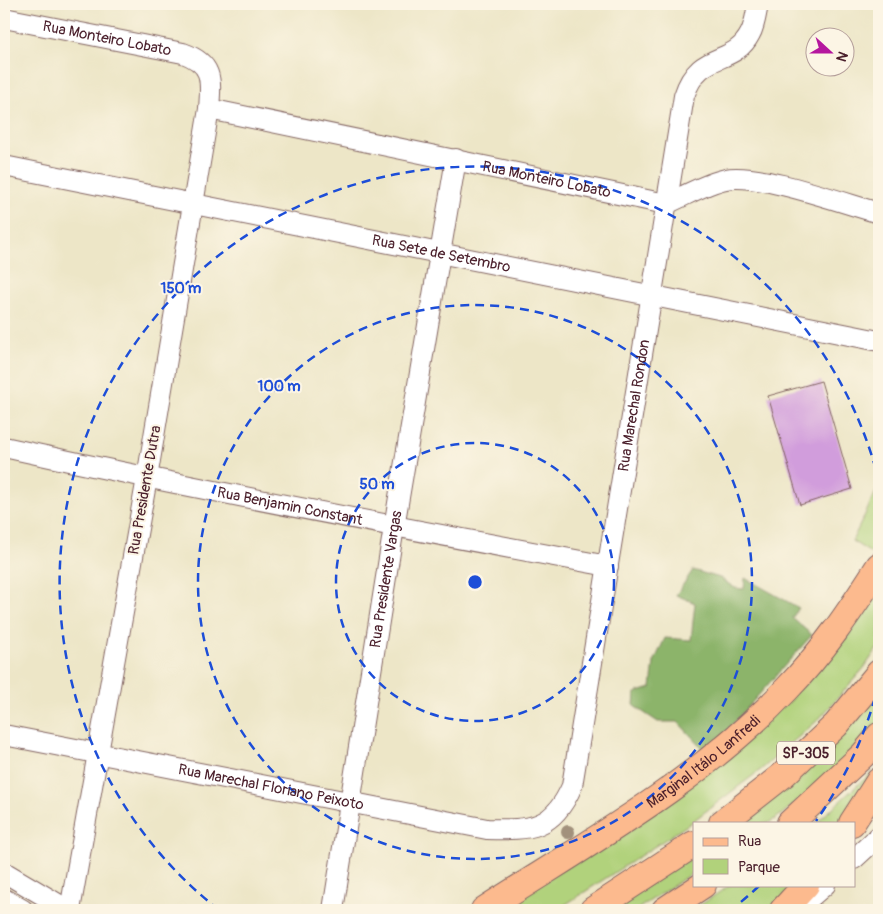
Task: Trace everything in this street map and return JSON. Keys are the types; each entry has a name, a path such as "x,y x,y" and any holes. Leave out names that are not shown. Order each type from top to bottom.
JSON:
{"main road":[{"name":"Marginal Itálo Lanfredi","path":"484,910 646,807 728,744 786,690 838,628 879,566"},
{"name":"SP-305","path":"723,822 783,775 836,725 879,674"},
{"name":"SP-305","path":"791,822 862,755 879,736"},
{"path":"853,822 879,781"},
{"path":"593,910 693,845"},
{"path":"665,910 701,886"},
{"path":"783,910 805,886"}],"street":[{"name":"Rua Marechal Rondon","path":"539,827 565,803 572,786 680,118 687,86 692,77 705,64 729,55 744,42 753,28 758,4"},
{"name":"Rua Monteiro Lobato","path":"4,18 183,53 192,56 206,68"},
{"name":"Rua Presidente Dutra","path":"69,910 100,754 209,109 210,86 206,68"},
{"name":"Rua Monteiro Lobato","path":"209,109 666,204"},
{"name":"Rua Presidente Vargas","path":"333,910 394,527 456,159"},
{"name":"Rua Sete de Setembro","path":"4,166 193,205 653,294 879,341"},
{"path":"666,204 722,180 745,179 770,182 879,213"},
{"name":"Rua Benjamin Constant","path":"4,447 394,527 608,566"},
{"name":"Rua Marechal Floriano Peixoto","path":"4,735 487,830 526,830 539,827"},
{"path":"856,857 879,836"},
{"path":"4,872 69,910"},
{"path":"796,910 824,886"},
{"path":"4,899 23,910"}],"green space":[{"path":"879,486 879,548 874,555 852,541"},
{"path":"693,570 720,578 735,588 744,589 745,578 799,608 792,618 812,635 707,753 678,722 658,722 634,706 635,693 651,688 654,662 665,638 691,640 695,603 676,595"},
{"path":"879,591 879,646 864,668 819,719 763,768 689,824 557,910 505,910 848,636"},
{"path":"879,687 879,722 874,730 846,758 808,792 770,822 741,822"},
{"path":"873,771 840,822 817,822"},
{"path":"693,857 693,873 636,910 608,910"},
{"path":"729,886 791,886 783,898 768,910 693,910"}],"building":[{"path":"821,381 852,489 800,505 768,396"}]}
